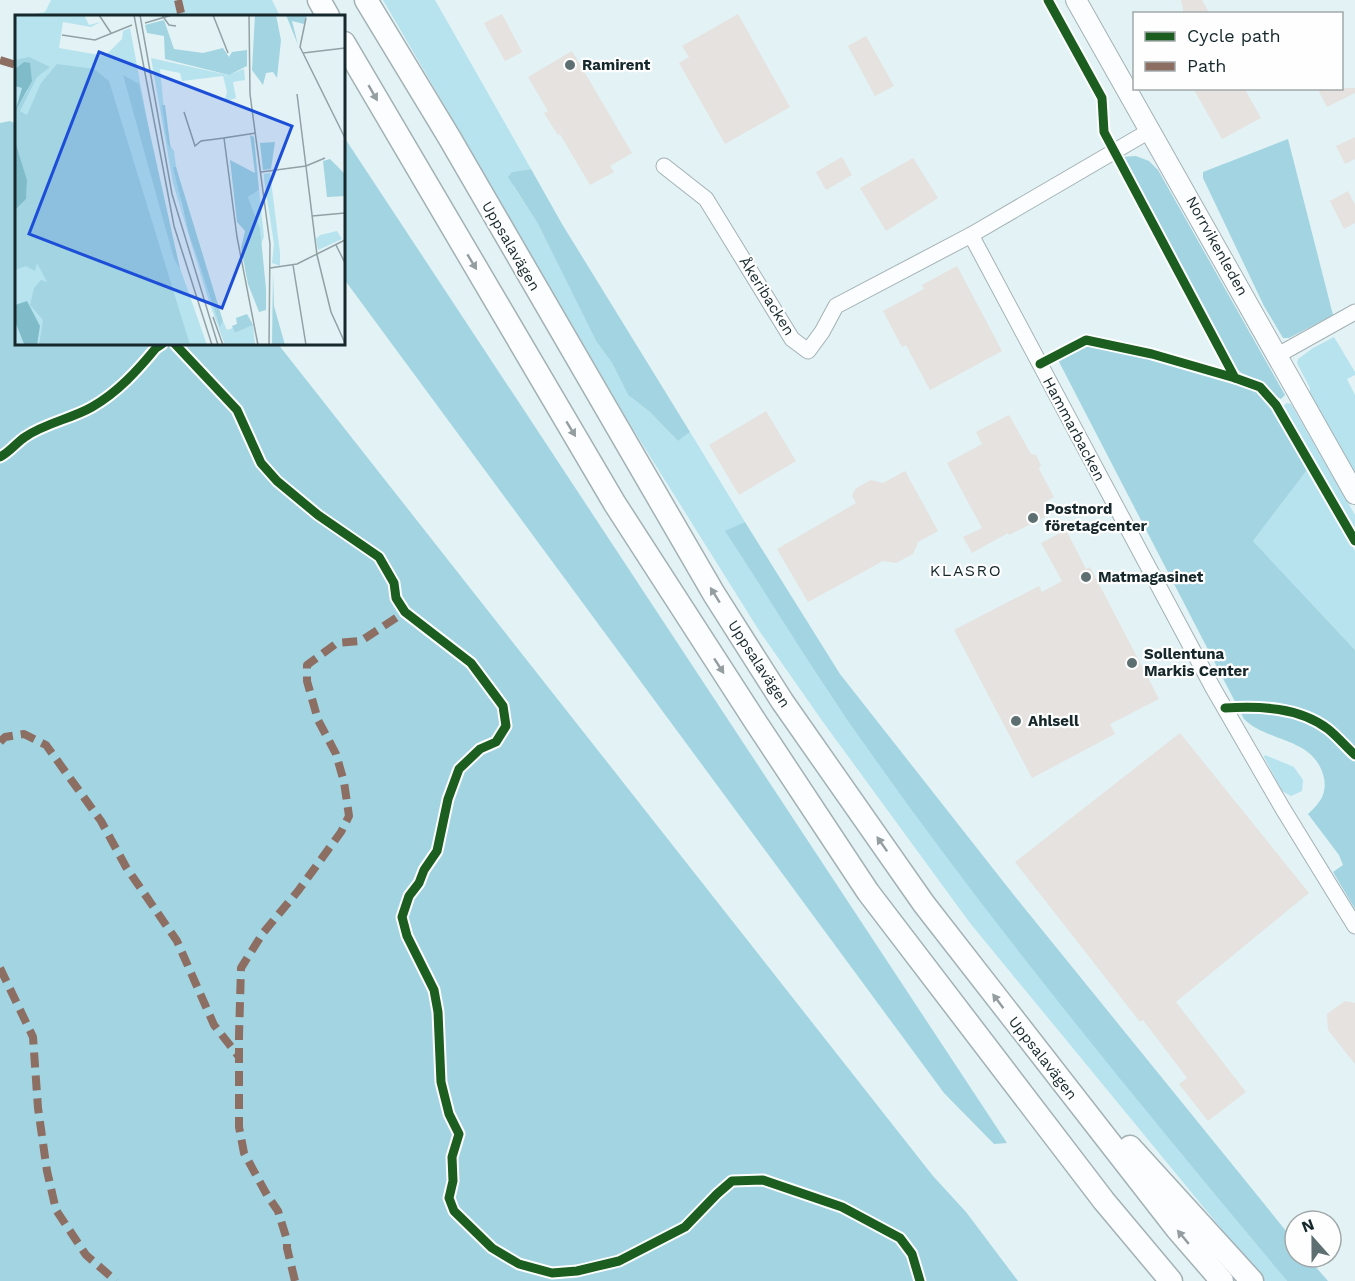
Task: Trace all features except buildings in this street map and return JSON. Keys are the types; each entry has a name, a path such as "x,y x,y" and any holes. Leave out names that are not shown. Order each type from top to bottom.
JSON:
{"highway":[{"path":"319,0 327,15"},
{"name":"Uppsalavägen","path":"366,0 449,137 714,594 783,701 917,894 1017,1026 1177,1229 1221,1281"},
{"path":"345,45 615,504 748,711 856,873 1097,1192 1171,1281"},
{"path":"1017,1026 1252,1281"}],"main road":[{"name":"Norrvikenleden","path":"1076,0 1355,494"}],"street":[{"path":"971,235 1151,130"},
{"name":"Åkeribacken","path":"664,166 706,199 792,339 808,351 822,332 836,306 971,235"},
{"name":"Hammarbacken","path":"971,235 1213,688 1283,809 1355,926"},
{"path":"1278,355 1355,312"}],"shaded area":[{"path":"51,0 272,0 280,15 28,15 45,12"},
{"path":"383,0 435,0 531,169 512,172 514,187 538,224 596,341 612,363 628,395 650,412 678,441 690,432 745,522 726,532 862,741 1016,948 1177,1149 1287,1281 1264,1281 970,923 823,722 760,632 631,426"},
{"path":"10,121 15,124 15,345 279,345 933,1176 966,1212 1018,1281 0,1281 0,123"},
{"path":"345,139 1007,1143 994,1144 944,1093 345,280"},
{"path":"1288,139 1333,315 1289,338 1283,338 1264,306 1203,178 1203,172"},
{"path":"1136,156 1149,161 1158,170 1285,395 1281,399 1263,382 1236,369 1122,157"},
{"path":"531,169 562,224 690,432 678,441 650,412 628,395 612,363 596,341 538,224 508,177 512,172"},
{"path":"1334,337 1355,372 1355,375 1347,379 1355,395 1355,475 1310,394 1310,388 1297,363 1298,359 1313,348"},
{"path":"1086,340 1152,354 1260,387 1307,470 1253,541 1355,650 1355,909 1333,872 1343,865 1339,855 1308,814 1323,794 1325,784 1319,765 1301,748 1265,733 1244,719 1056,356"},
{"path":"1287,403 1291,404 1355,515 1355,533 1282,409"},
{"path":"1307,470 1355,551 1355,650 1253,541"},
{"path":"745,522 840,674 1013,894 1283,1227 1283,1269 1318,1269 1328,1281 1287,1281 1123,1082 963,880 912,811 862,741 725,531"},
{"path":"1265,755 1294,767 1303,780 1302,791 1291,796 1282,791"}],"marked path":[{"path":"178,0 181,13"},
{"path":"0,60 15,65"},
{"path":"295,1281 287,1240 278,1211 244,1153 239,1127 241,968 263,933 298,891 341,832 349,816 344,782 336,754 318,720 307,681 307,665 337,643 361,641 405,612"},
{"path":"0,742 5,737 24,734 46,745 101,821 126,867 177,941 214,1025 240,1058"},
{"path":"0,968 33,1037 38,1108 47,1171 56,1210 86,1255 116,1281"}],"cycle path":[{"path":"1048,0 1102,98 1104,132 1235,378 1260,387 1276,405 1355,541"},
{"path":"1040,364 1086,340 1152,354 1235,378"},
{"path":"0,457 33,432 84,411 110,395 160,345"},
{"path":"176,345 237,410 261,463 277,481 318,515 379,557 394,583 396,598 405,612 471,663 503,706 506,726 496,742 480,749 459,769 448,799 437,851 409,896 402,917 407,936 434,990 438,1012 441,1082 449,1114 459,1134 452,1157 453,1181 449,1198 454,1211 492,1248 519,1264 552,1273 577,1271 619,1261 685,1227 732,1181 763,1180 842,1207 900,1238 912,1254 920,1281"},
{"path":"1225,708 1265,708 1305,716 1328,729 1355,755"}],"place":[{"name":"Ramirent","path":"570,65"},
{"name":"Postnord företagcenter","path":"1033,518"},
{"name":"Matmagasinet","path":"1086,577"},
{"name":"Sollentuna Markis Center","path":"1132,663"},
{"name":"Ahlsell","path":"1016,721"}],"district":[{"name":"KLASRO","path":"966,570"}]}
